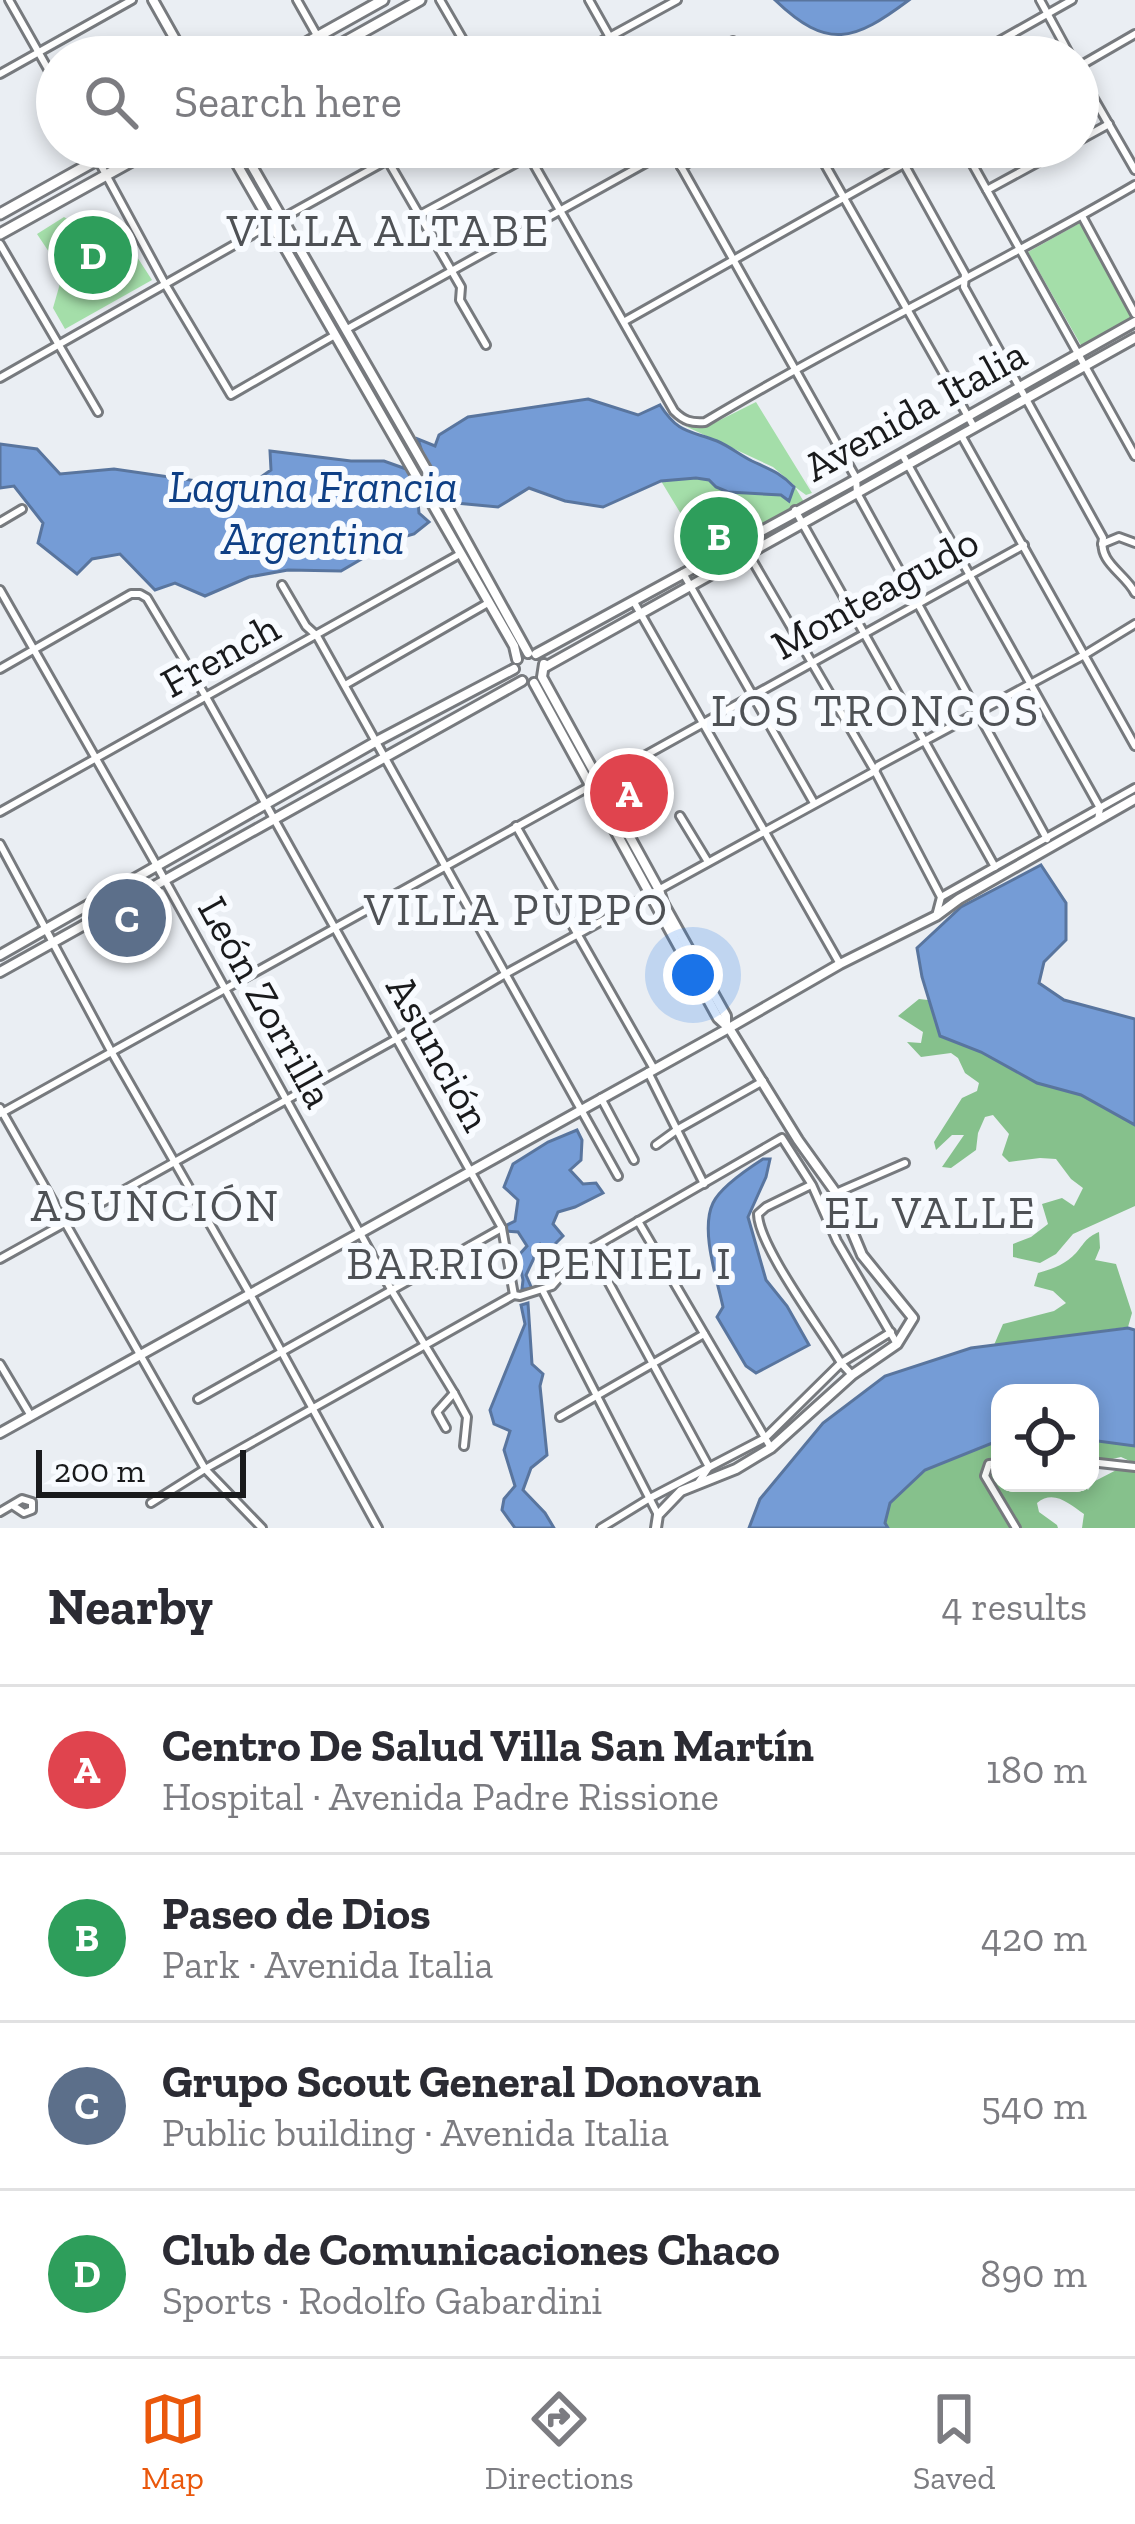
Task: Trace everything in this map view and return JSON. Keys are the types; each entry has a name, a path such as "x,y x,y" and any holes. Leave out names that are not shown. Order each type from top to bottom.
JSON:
{"main road":[{"path":"153,0 173,36"},
{"path":"319,36 383,0"},
{"path":"361,36 420,0"},
{"path":"0,214 83,168"},
{"path":"0,234 120,168"},
{"path":"241,168 345,330 433,481 464,551"},
{"path":"251,168 334,336 422,488 532,654 593,782 718,1018 836,1193 862,1255 913,1318 897,1344 852,1375 771,1448 736,1469 681,1491 658,1515 656,1528"},
{"name":"Avenida Italia","path":"516,664 902,454 1135,318"},
{"name":"Avenida Italia","path":"540,675 640,611 1135,338"},
{"path":"493,600 514,646 522,681"},
{"path":"0,955 516,664"},
{"path":"0,972 540,675"},
{"path":"0,1433 727,1026 936,916 1135,800"}],"street":[{"path":"8,0 36,48"},
{"path":"69,36 133,0"},
{"path":"297,0 316,36"},
{"path":"440,0 461,36"},
{"path":"589,0 608,36"},
{"path":"611,36 677,0"},
{"path":"1040,0 1060,36"},
{"path":"1009,36 1072,0"},
{"path":"1099,56 1135,34"},
{"path":"0,74 36,55"},
{"path":"1099,108 1135,170"},
{"path":"1099,129 1108,124"},
{"path":"102,168 231,394 636,168"},
{"path":"0,378 373,168"},
{"path":"392,168 461,287 460,300 486,345"},
{"path":"420,215 508,168"},
{"path":"537,168 674,411 682,420 694,423 705,422 1135,185"},
{"path":"682,168 856,478 856,493 1047,839"},
{"path":"827,168 974,427"},
{"path":"625,321 897,168"},
{"path":"906,168 965,274 964,287 1103,538 1104,557 1135,593"},
{"path":"975,168 1135,456"},
{"path":"987,190 1027,168"},
{"path":"1082,216 1135,318"},
{"path":"0,244 98,412"},
{"path":"954,422 1135,746"},
{"path":"902,454 1100,808 1098,820"},
{"path":"0,522 22,509"},
{"path":"795,510 994,867"},
{"path":"1102,544 1119,537 1135,543"},
{"path":"741,541 875,771 941,897 936,916"},
{"name":"Monteagudo","path":"1,1111 1024,545"},
{"name":"French","path":"0,812 464,551"},
{"path":"683,573 814,803"},
{"path":"282,585 377,741 619,1176"},
{"name":"León Zorrilla","path":"0,590 284,1100 454,1393 466,1418 464,1446"},
{"name":"Asunción","path":"35,649 131,594 147,598 502,1228 514,1295"},
{"path":"345,685 493,600"},
{"path":"633,601 840,964"},
{"path":"0,1258 1135,624"},
{"path":"0,669 35,649"},
{"path":"941,897 1135,788"},
{"path":"680,815 707,862"},
{"path":"516,826 651,1071 704,1184"},
{"path":"0,844 378,1528"},
{"path":"656,1145 764,1081"},
{"path":"601,1098 634,1160"},
{"path":"1,1111 205,1469 262,1528"},
{"path":"151,1504 514,1295 552,1286 578,1256 638,1221 784,1142 798,1140"},
{"path":"784,1142 897,1344"},
{"path":"836,1193 904,1163"},
{"path":"812,1185 766,1207 758,1214 758,1222 852,1375"},
{"path":"638,1221 771,1448"},
{"path":"198,1399 502,1228"},
{"path":"590,1249 709,1467"},
{"path":"543,1291 658,1515"},
{"path":"601,1528 765,1438 841,1363 890,1331"},
{"path":"560,1417 704,1334"},
{"path":"0,1364 31,1417"},
{"path":"446,1428 437,1412 454,1393"},
{"path":"1099,1463 1135,1467"},
{"path":"698,1483 709,1467"},
{"path":"995,1492 1016,1528"},
{"path":"0,1512 12,1505"}],"green space":[{"path":"64,217 96,237 117,226 152,280 65,329 53,308 63,273 37,234"},
{"path":"1080,223 1133,319 1082,347 1028,252"},
{"path":"756,402 812,493 806,495 795,487 804,502 707,557 661,481 696,478 728,492 781,495 789,500 794,485 773,467 685,426 704,428"},
{"path":"919,999 928,1000 940,1036 1037,1083 1081,1095 1135,1125 1135,1206 1073,1234 1056,1254 1040,1263 1013,1257 1013,1244 1048,1224 1042,1204 1062,1198 1074,1206 1083,1188 1056,1159 1009,1162 1002,1155 1009,1134 993,1115 985,1117 976,1150 951,1168 942,1167 964,1135 952,1135 936,1150 934,1142 962,1098 977,1091 979,1083 951,1053 921,1057 907,1042 921,1043 923,1032 898,1016"},
{"path":"1099,1232 1095,1260 1116,1264 1132,1313 1128,1327 994,1345 1003,1324 1054,1311 1066,1303 1053,1291 1034,1286 1038,1273 1067,1261"},
{"path":"1099,1441 1135,1446 1135,1528 1082,1528 1084,1514 1049,1497 1037,1503 1039,1512 1058,1528 889,1528 885,1523 890,1503 925,1470 991,1442 991,1492 1099,1492 1099,1479 1132,1462 1121,1457 1099,1462"}],"water":[{"path":"775,0 909,0 872,24 841,34 811,27"},
{"name":"Laguna Francia Argentina","path":"588,399 638,415 660,405 679,426 784,478 794,487 789,501 781,495 728,492 696,478 661,481 603,507 565,501 529,488 498,507 456,503 433,481 417,491 419,513 429,522 341,571 288,570 249,577 205,596 175,583 155,590 120,554 92,559 77,574 38,543 43,523 14,486 0,488 0,444 37,449 60,474 114,469 245,488 271,470 270,451 384,461 409,470 425,462 418,439 435,446 439,435 468,417"},
{"path":"1041,865 1066,903 1066,940 1044,962 1039,983 1064,1000 1135,1019 1135,1125 1081,1095 1037,1083 940,1036 917,948 961,907"},
{"path":"577,1130 582,1140 581,1160 570,1170 583,1184 596,1183 603,1193 558,1212 553,1224 563,1236 547,1252 540,1244 532,1250 534,1258 526,1275 532,1289 522,1289 518,1256 527,1246 518,1232 506,1231 515,1221 518,1200 504,1187 513,1164"},
{"path":"763,1159 770,1159 766,1177 748,1217 766,1280 809,1345 756,1373 746,1366 717,1317 723,1307 708,1227 717,1197"},
{"path":"528,1303 532,1364 543,1374 547,1455 531,1468 523,1490 554,1528 515,1528 502,1510 515,1486 504,1450 510,1431 494,1424 490,1410 525,1324 521,1305"},
{"path":"1135,1330 1135,1446 1099,1441 1099,1384 991,1384 991,1444 925,1470 890,1503 888,1528 749,1528 760,1499 823,1423 885,1376 971,1348"}],"place":[{"name":"Club de Comunicaciones Chaco","path":"93,255"},
{"name":"Paseo de Dios","path":"719,536"},
{"name":"Centro De Salud Villa San Martín","path":"629,793"},
{"name":"Grupo Scout General Donovan","path":"127,918"}],"district":[{"name":"VILLA ALTABE","path":"389,231"},
{"name":"LOS TRONCOS","path":"876,711"},
{"name":"VILLA PUPPO","path":"517,910"},
{"name":"ASUNCIÓN","path":"156,1206"},
{"name":"EL VALLE","path":"931,1213"},
{"name":"BARRIO PENIEL I","path":"540,1264"}]}
